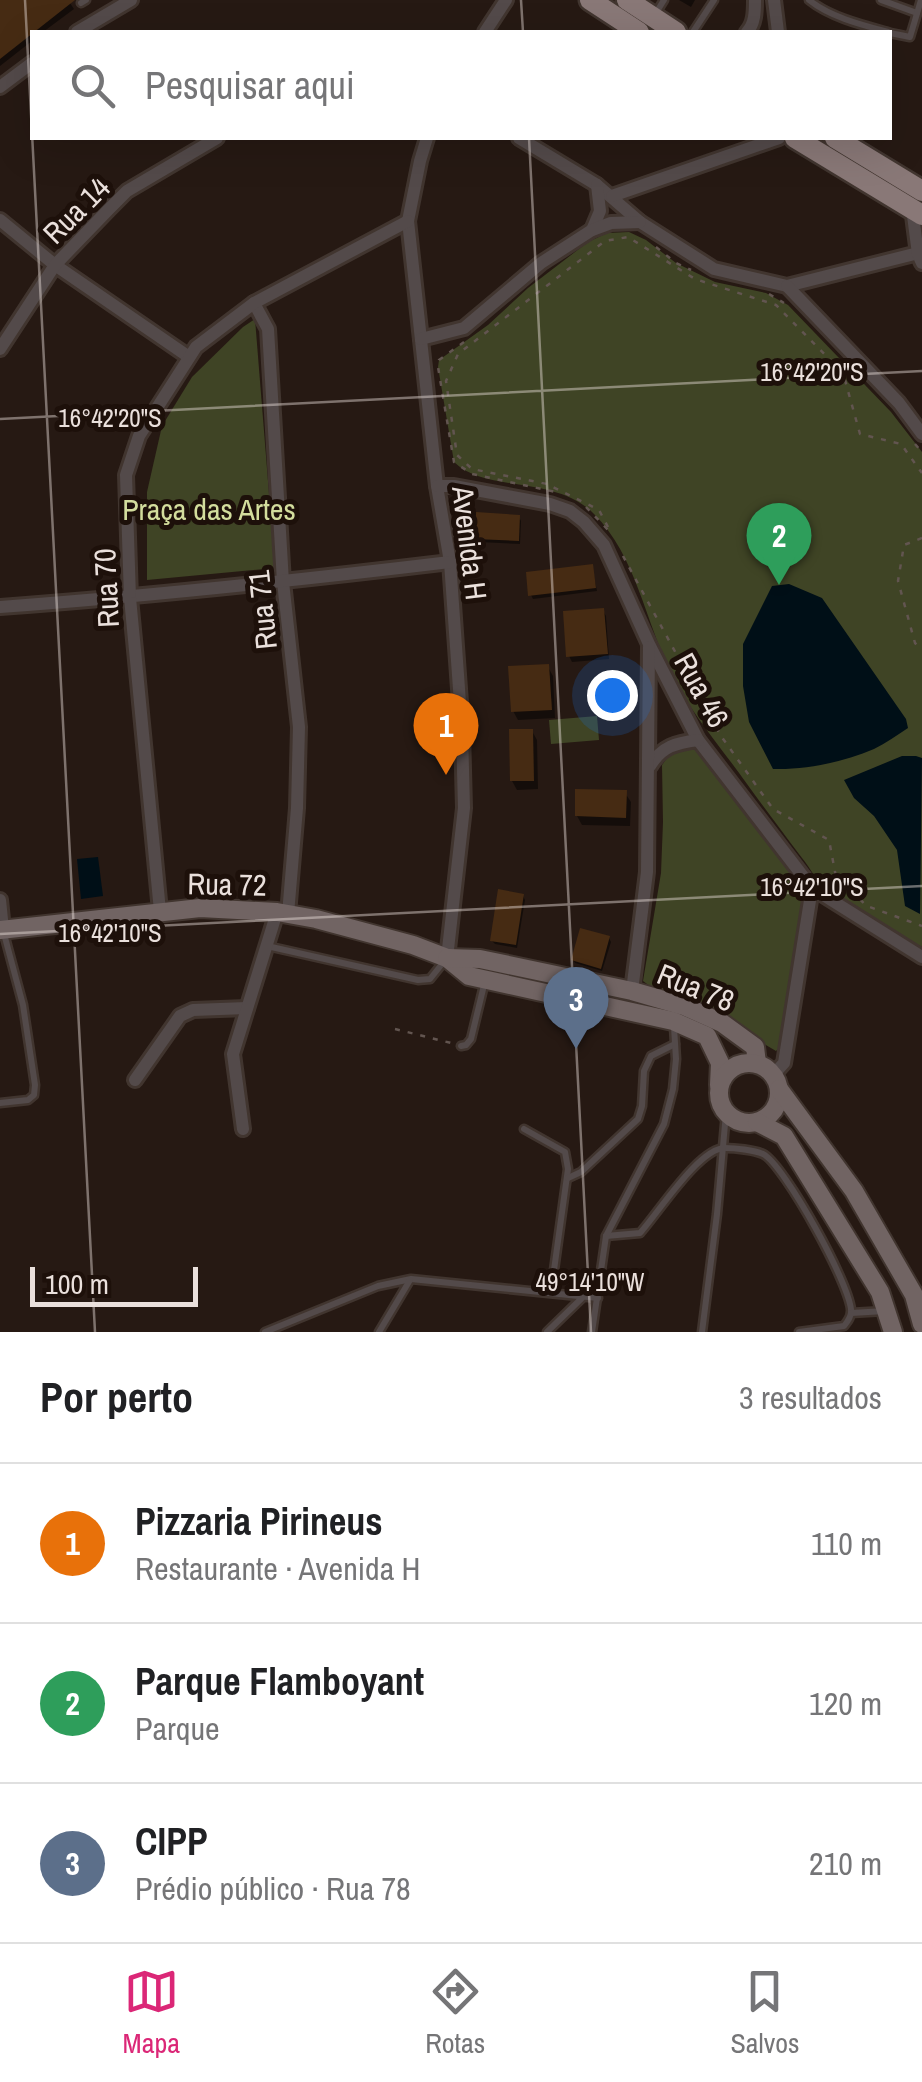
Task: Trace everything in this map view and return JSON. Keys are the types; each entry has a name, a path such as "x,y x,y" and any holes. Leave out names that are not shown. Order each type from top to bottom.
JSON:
{"main road":[{"path":"590,0 652,17"},
{"path":"627,0 652,17"},
{"path":"799,140 920,199"},
{"path":"838,140 920,199"},
{"name":"Rua 72","path":"1,929 200,908 282,913 413,945 447,958"},
{"name":"Rua 78","path":"447,958 470,976 673,1020 707,1036 720,1063 719,1086"},
{"name":"Rua 78","path":"447,958 480,958 684,1006 722,1023 754,1047 757,1064"},
{"path":"894,1332 880,1292 784,1136 757,1122 740,1122 726,1114 718,1095 729,1069 738,1064 757,1064 776,1082 854,1191 914,1295 922,1324"},
{"path":"757,1122 776,1106 776,1082"}],"street":[{"path":"80,30 131,0"},
{"path":"486,30 506,0"},
{"path":"749,30 755,0"},
{"path":"774,0 778,30"},
{"path":"0,87 30,64"},
{"name":"Rua 14","path":"0,349 55,265 128,192 214,140"},
{"name":"Avenida H","path":"427,140 408,221 437,486 450,562 462,731 464,808 447,958"},
{"path":"522,140 597,185 640,222 714,269 787,286 921,256 920,199"},
{"path":"612,196 773,140"},
{"path":"592,230 600,210 597,185"},
{"path":"0,220 55,265 189,357"},
{"name":"Rua 70","path":"160,911 130,598 126,474 139,436 196,348 254,304 408,221"},
{"path":"421,339 464,328 541,263 592,230 611,223 640,222"},
{"path":"787,286 900,403 922,434"},
{"name":"Rua 71","path":"243,1129 233,1054 266,946 282,913 297,808 299,727 283,582 268,329 254,304"},
{"name":"Rua 46","path":"437,486 550,504 570,511 584,522 604,545 648,644 698,740 812,888 922,957"},
{"path":"0,607 130,598 450,562"},
{"path":"632,992 647,872 648,644"},
{"path":"649,768 670,745 698,740"},
{"path":"776,1082 784,1063 812,888"},
{"path":"0,900 1,929"},
{"path":"136,1080 180,1016 192,1010 247,1008"}],"lane":[{"path":"695,30 714,0"},
{"path":"809,0 878,30"},
{"path":"881,0 917,13"},
{"path":"892,34 910,37 921,0"},
{"path":"0,1103 28,1100 34,1095 23,1005 1,929"},
{"path":"266,946 418,980 430,978 447,958"},
{"path":"461,1046 471,1039 486,980"},
{"path":"592,1332 606,1236 664,1124 676,1059 673,1020"},
{"path":"567,1178 582,1172 638,1119 644,1071 651,1056 674,1044"},
{"path":"702,1332 726,1114"},
{"path":"524,1129 564,1152 568,1168 554,1270 546,1292"},
{"path":"606,1236 640,1233 703,1156 722,1148 763,1154 790,1185 842,1278 851,1313 844,1326 799,1332"},
{"path":"266,1332 378,1286 411,1279 598,1298"},
{"path":"379,1332 411,1279"},
{"path":"547,1332 583,1298"},
{"path":"851,1313 886,1310"}],"path":[{"path":"618,232 629,232 646,240 676,262 716,282 749,289"},
{"path":"501,313 439,360 454,462 472,474 546,489 574,500 592,511 611,533 598,510 547,484 472,469 457,454 446,382 458,354 604,241 628,238 695,279 776,305 844,373 860,434 901,444 922,473"},
{"path":"766,293 788,305"},
{"path":"922,538 904,545 898,581 914,643 922,650"},
{"path":"644,608 619,549 720,736 773,809 828,840 836,877 868,906 922,926"},
{"path":"395,1029 461,1046"}],"green space":[{"path":"629,232 676,263 715,282 766,293 788,305 891,412 922,452 922,947 849,909 821,886 687,701 661,651 630,569 594,514 560,494 484,478 454,462 439,360 588,242 607,233"},
{"name":"Praça das Artes","path":"255,319 275,568 147,580 147,492 162,426 192,377"},
{"path":"597,716 599,740 551,744 549,720"},
{"path":"689,747 700,752 799,882 804,899 780,1047 776,1051 687,999 643,981 661,873 662,765 672,751"}],"shaded area":[{"path":"789,584 822,598 906,719 908,728 874,749 850,758 812,767 773,769 749,722 743,686 743,644 772,586"},
{"path":"902,756 922,758 920,914 905,906 897,850 844,780"},
{"path":"98,857 103,896 81,899 77,859"}],"building":[{"path":"0,0 75,0 37,30 30,30 30,35 0,59"},
{"path":"476,512 520,515 519,541 475,539"},
{"path":"593,564 596,588 528,596 526,572"},
{"path":"604,608 608,654 566,657 563,611"},
{"path":"549,664 552,710 511,712 508,666"},
{"path":"509,729 533,729 534,781 510,781"},
{"path":"575,789 627,790 626,818 575,816"},
{"path":"498,889 524,894 516,945 490,941"},
{"path":"580,928 610,936 601,969 571,960"}],"place":[{"name":"Parque Flamboyant","path":"779,585"},
{"name":"Pizzaria Pirineus","path":"446,775"},
{"name":"CIPP","path":"576,1049"}]}
